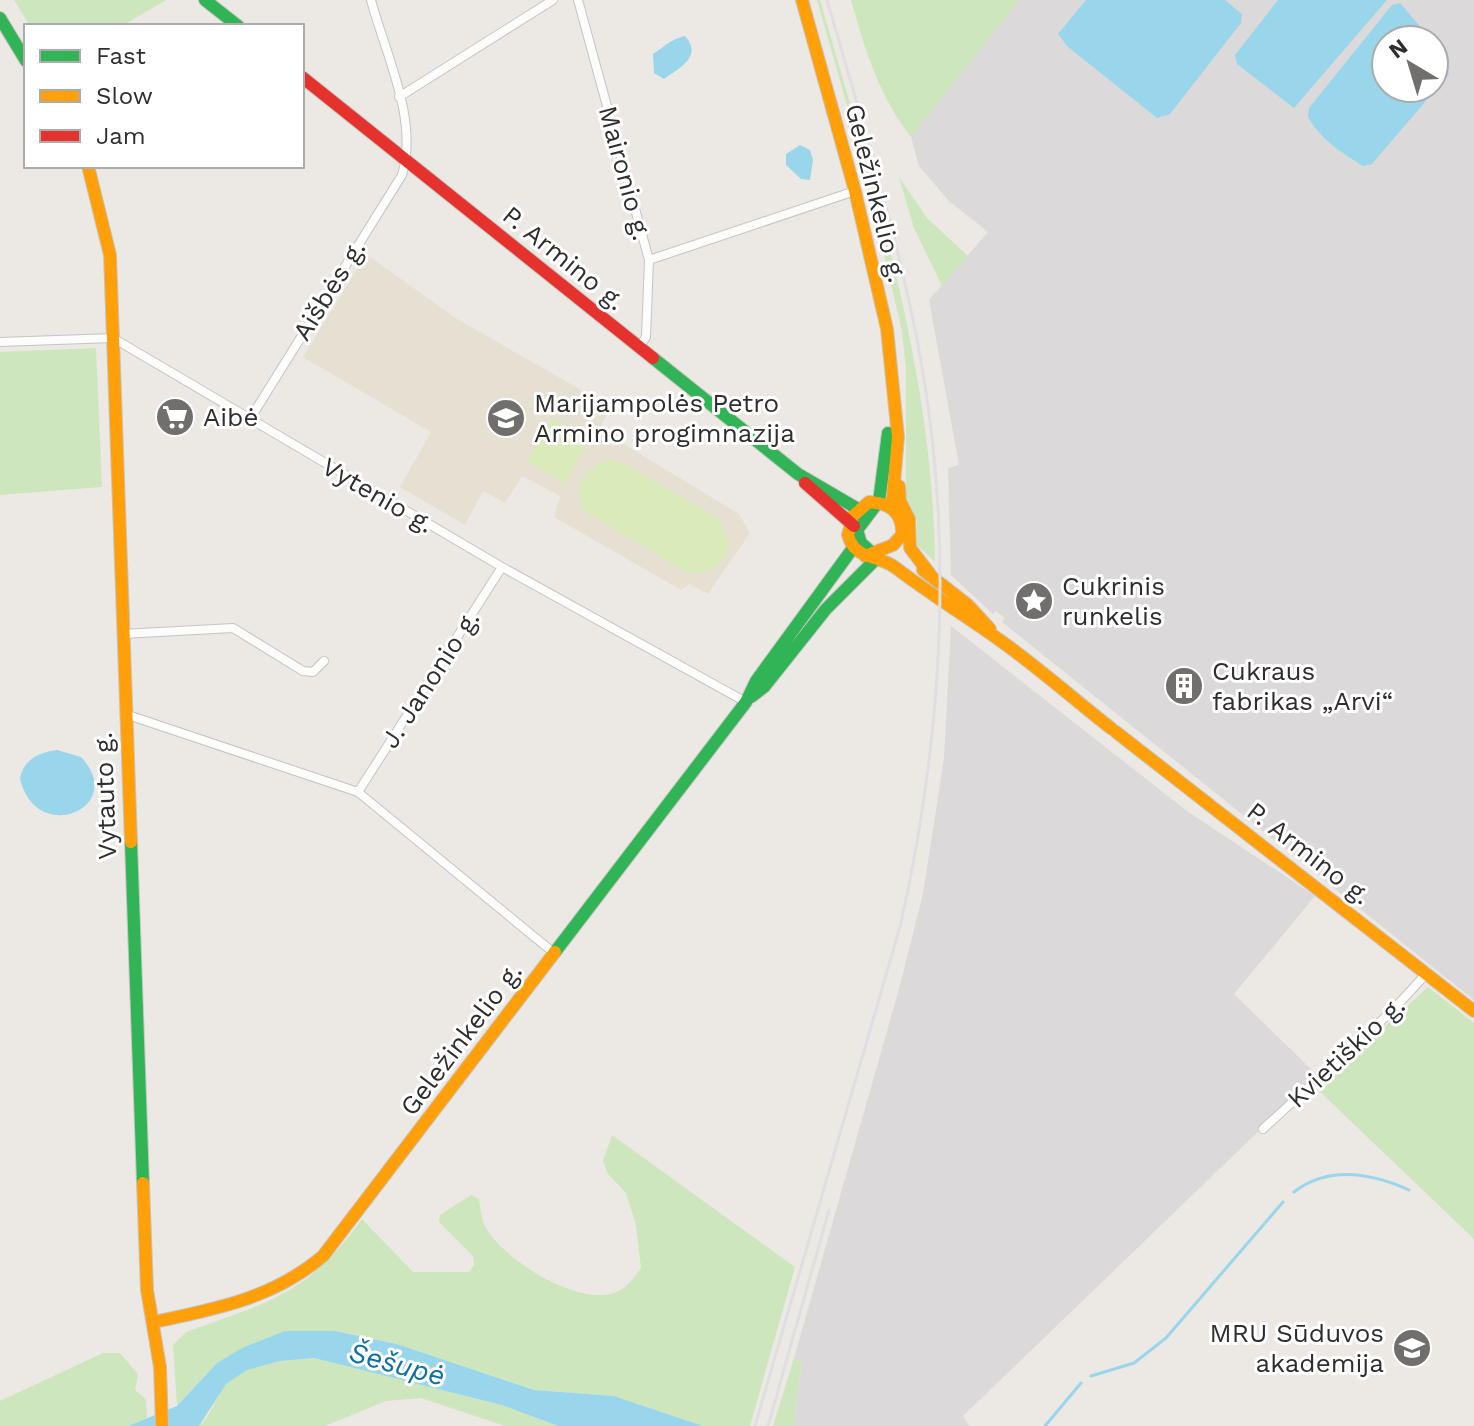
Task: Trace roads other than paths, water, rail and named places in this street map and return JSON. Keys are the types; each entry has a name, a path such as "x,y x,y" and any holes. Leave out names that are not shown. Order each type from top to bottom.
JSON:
{"main road":[{"path":"205,0 235,24"},
{"name":"Geležinkelio g.","path":"802,0 855,191 887,329 893,435 874,505"},
{"path":"0,18 24,58"},
{"name":"P. Armino g.","path":"304,79 798,474 812,491 854,526 870,556"},
{"name":"Vytauto g.","path":"89,168 110,255 124,714 147,1290 160,1367 162,1426"},
{"path":"893,435 901,457 898,493 909,519 909,543 930,574"},
{"name":"Geležinkelio g.","path":"874,505 893,435"},
{"name":"P. Armino g.","path":"798,474 874,505"},
{"path":"854,526 876,510 874,505"},
{"path":"853,548 849,536 874,505"},
{"path":"870,556 887,550 897,541 901,521 874,505"},
{"name":"P. Armino g.","path":"897,541 909,559 968,605 1000,640"},
{"name":"Geležinkelio g.","path":"154,1322 256,1299 288,1285 311,1268 339,1237 746,702 756,681 818,602 853,548"},
{"name":"P. Armino g.","path":"853,548 889,562 959,616 1000,640 1474,1011"},
{"name":"P. Armino g.","path":"887,550 920,585"},
{"name":"Geležinkelio g.","path":"746,702 764,687 870,556"}],"street":[{"path":"371,0 399,97 407,137 406,160"},
{"path":"399,97 553,0"},
{"name":"Maironio g.","path":"578,0 649,260 646,337 639,347"},
{"name":"Aišbės g.","path":"250,419 402,175 406,160"},
{"path":"649,260 855,191"},
{"path":"0,342 113,338"},
{"name":"Vytenio g.","path":"113,338 502,567 746,702"},
{"name":"J. Janonio g.","path":"358,792 502,567"},
{"path":"122,634 233,628 303,671 313,672 324,661"},
{"path":"124,714 358,792 554,953"},
{"name":"Kvietiškio g.","path":"1263,1129 1392,1011 1427,973"}],"water":[{"path":"1086,0 1225,0 1242,14 1241,23 1170,114 1157,118 1068,47 1058,34"},
{"path":"1278,0 1387,0 1294,108 1237,64 1235,55"},
{"path":"1400,3 1418,24 1377,24 1392,5"},
{"path":"1370,32 1370,104 1423,104 1372,164 1363,166 1325,139 1308,117 1309,108"},
{"path":"685,36 692,50 687,61 664,79 654,73 653,54"},
{"path":"800,145 810,150 813,160 810,180 801,179 786,165 786,154"},
{"path":"57,750 81,757 93,775 94,792 87,804 74,812 59,815 43,811 29,799 20,778 25,766 34,758"},
{"name":"Šešupė","path":"285,1331 335,1331 397,1344 534,1390 614,1396 703,1426 558,1426 502,1405 314,1358 280,1361 247,1370 226,1384 199,1426 128,1426 177,1406 217,1363 242,1348"}],"waterway":[{"path":"1294,1192 1321,1178 1350,1174 1380,1179 1409,1190"},
{"path":"1091,1376 1134,1363 1166,1338 1283,1202"},
{"path":"1045,1426 1081,1383"}],"railway":[{"path":"755,1426 900,927 926,783 939,637 937,490 930,417 918,345 888,215 827,0"},
{"path":"768,1426 829,1210"}],"place":[{"name":"Aibė","path":"175,417"},
{"name":"Marijampolės Petro Armino progimnazija","path":"506,418"},
{"name":"Cukrinis runkelis","path":"1034,601"},
{"name":"Cukraus fabrikas „Arvi“","path":"1184,686"},
{"name":"MRU Sūduvos akademija","path":"1412,1348"}]}
